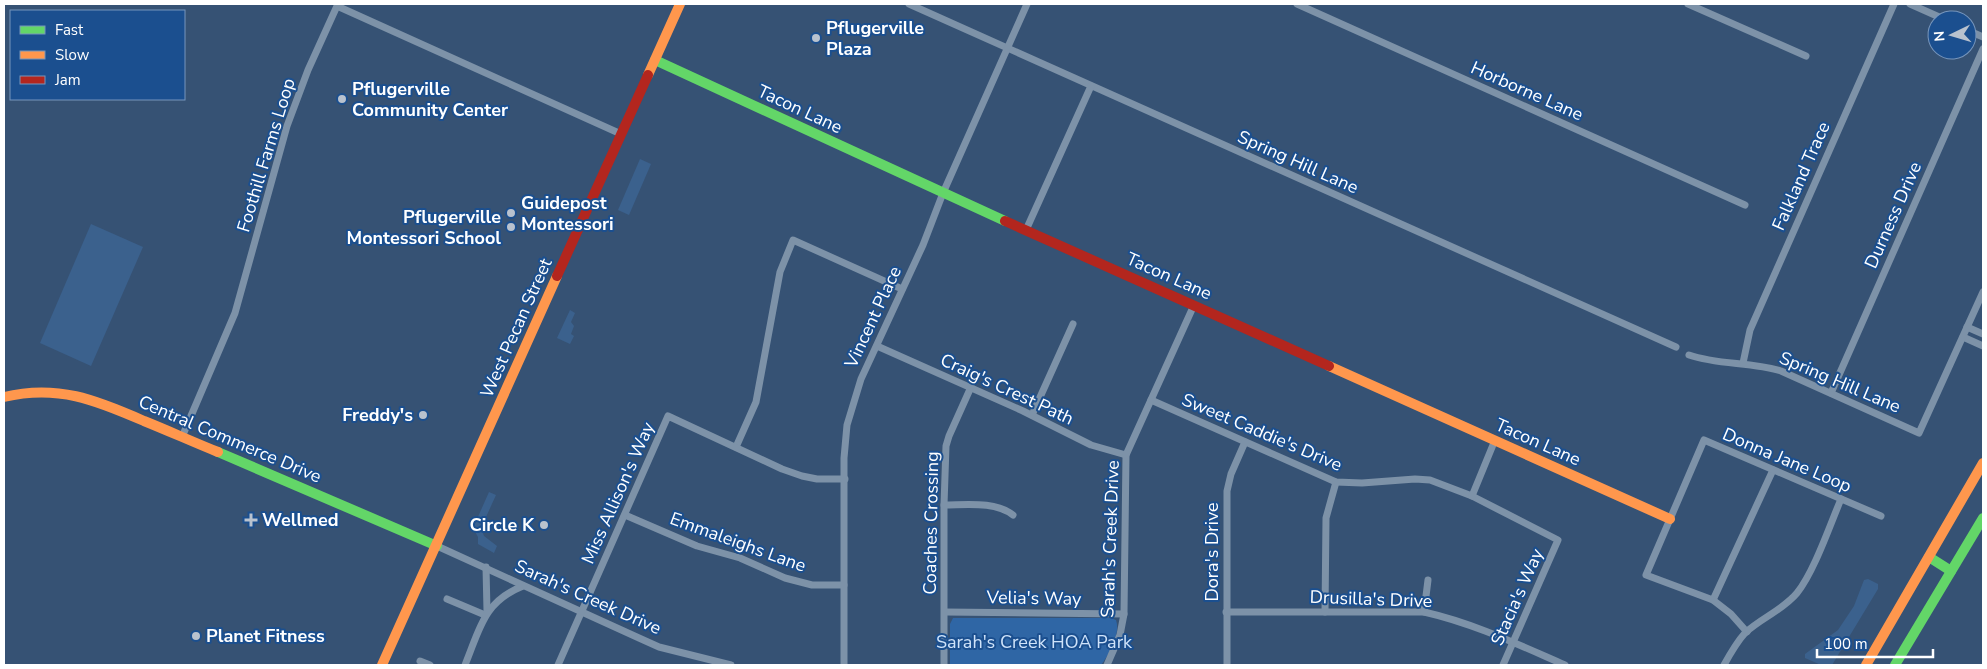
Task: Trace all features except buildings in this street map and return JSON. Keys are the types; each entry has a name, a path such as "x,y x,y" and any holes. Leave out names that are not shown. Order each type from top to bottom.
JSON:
{"street":[{"name":"West Pecan Street","path":"382,665 680,4"},
{"name":"Spring Hill Lane","path":"909,4 1676,347"},
{"name":"Vincent Place","path":"844,665 845,441 849,418 861,379 923,245 943,192 1027,4"},
{"name":"Horborne Lane","path":"1296,4 1745,205"},
{"path":"1688,4 1806,56"},
{"name":"Falkland Trace","path":"1742,363 1750,330 1894,4"},
{"path":"1910,4 1927,12"},
{"name":"Foothill Farms Loop","path":"182,437 235,313 287,126 308,70 337,6 621,134"},
{"name":"Durness Drive","path":"1831,393 1983,49"},
{"name":"Tacon Lane","path":"655,60 1026,230 1670,519"},
{"path":"1026,230 1092,86"},
{"path":"845,479 817,479 802,476 782,469 736,447 756,402 780,272 793,240 902,289"},
{"path":"1983,292 1963,337 1983,346"},
{"name":"Sarah's Creek Drive","path":"1107,665 1120,635 1124,614 1126,455 1194,304"},
{"path":"1032,415 1073,324"},
{"path":"1967,327 1983,334"},
{"name":"Spring Hill Lane","path":"1688,355 1781,371 1919,433 1963,337"},
{"name":"Craig's Crest Path","path":"876,346 1032,415 1090,445 1126,455"},
{"name":"Coaches Crossing","path":"944,665 944,505 947,441 971,387"},
{"name":"Central Commerce Drive","path":"4,398 44,391 72,394 103,403 437,546"},
{"name":"Sweet Caddie's Drive","path":"1151,400 1336,482 1362,483 1415,478 1430,480 1472,496 1558,540"},
{"name":"Miss Allison's Way","path":"558,665 668,416 736,447"},
{"path":"1472,496 1496,440"},
{"name":"Donna Jane Loop","path":"1746,632 1731,614 1713,600 1646,575 1704,440 1881,516"},
{"name":"Dora's Drive","path":"1226,665 1227,490 1231,474 1245,442"},
{"path":"1866,665 1983,463"},
{"path":"1713,600 1773,470"},
{"path":"1325,612 1326,518 1336,482"},
{"path":"1724,665 1746,632 1783,606 1797,593 1808,575 1841,499"},
{"path":"944,505 997,506 1005,509 1012,515"},
{"name":"Emmaleighs Lane","path":"625,515 697,546 740,558 785,578 812,585 844,585"},
{"path":"1895,665 1983,518"},
{"name":"Stacia's Way","path":"1503,665 1558,540"},
{"name":"Sarah's Creek Drive","path":"437,546 659,646 731,665"},
{"path":"1929,557 1951,571"},
{"path":"486,567 486,613"},
{"path":"1424,612 1428,580"},
{"path":"465,665 486,613 496,601 509,591 523,586"},
{"path":"447,599 486,613"},
{"name":"Velia's Way","path":"945,612 1124,614"},
{"name":"Drusilla's Drive","path":"1226,612 1424,612 1448,618 1514,642 1565,665"},
{"path":"420,661 430,665"}],"green space":[{"name":"Sarah's Creek HOA Park","path":"953,618 1111,618 1116,620 1117,632 1111,650 1101,665 950,665 950,624"}],"shaded area":[{"path":"640,159 651,164 629,215 618,210"},
{"path":"91,224 143,247 91,366 40,343"},
{"path":"570,310 575,313 571,322 574,326 571,334 574,336 570,344 557,338"},
{"path":"489,492 496,495 481,528 484,536 497,546 494,553 478,544 478,537 473,528"},
{"path":"1868,579 1878,584 1878,589 1832,665 1821,665 1805,658 1805,654 1838,630 1854,606 1864,580"}],"traffic: fast":[{"path":"655,60 1005,221"},
{"path":"218,452 437,546"},
{"path":"1895,665 1983,518"},
{"path":"1929,557 1951,571"}],"traffic: slow":[{"path":"648,75 680,4"},
{"path":"382,665 557,276"},
{"path":"1329,366 1670,519"},
{"path":"4,397 41,392 76,396 109,407 218,452"},
{"path":"1866,665 1983,463"}],"traffic: jam":[{"path":"557,276 648,75"},
{"path":"1005,221 1329,366"}],"place":[{"name":"Pflugerville Plaza","path":"816,38"},
{"name":"Pflugerville Community Center","path":"342,99"},
{"name":"Guidepost Montessori","path":"511,213"},
{"name":"Pflugerville Montessori School","path":"511,227"},
{"name":"Freddy's","path":"423,415"},
{"name":"Wellmed","path":"251,520"},
{"name":"Circle K","path":"544,525"},
{"name":"Planet Fitness","path":"196,636"}]}
